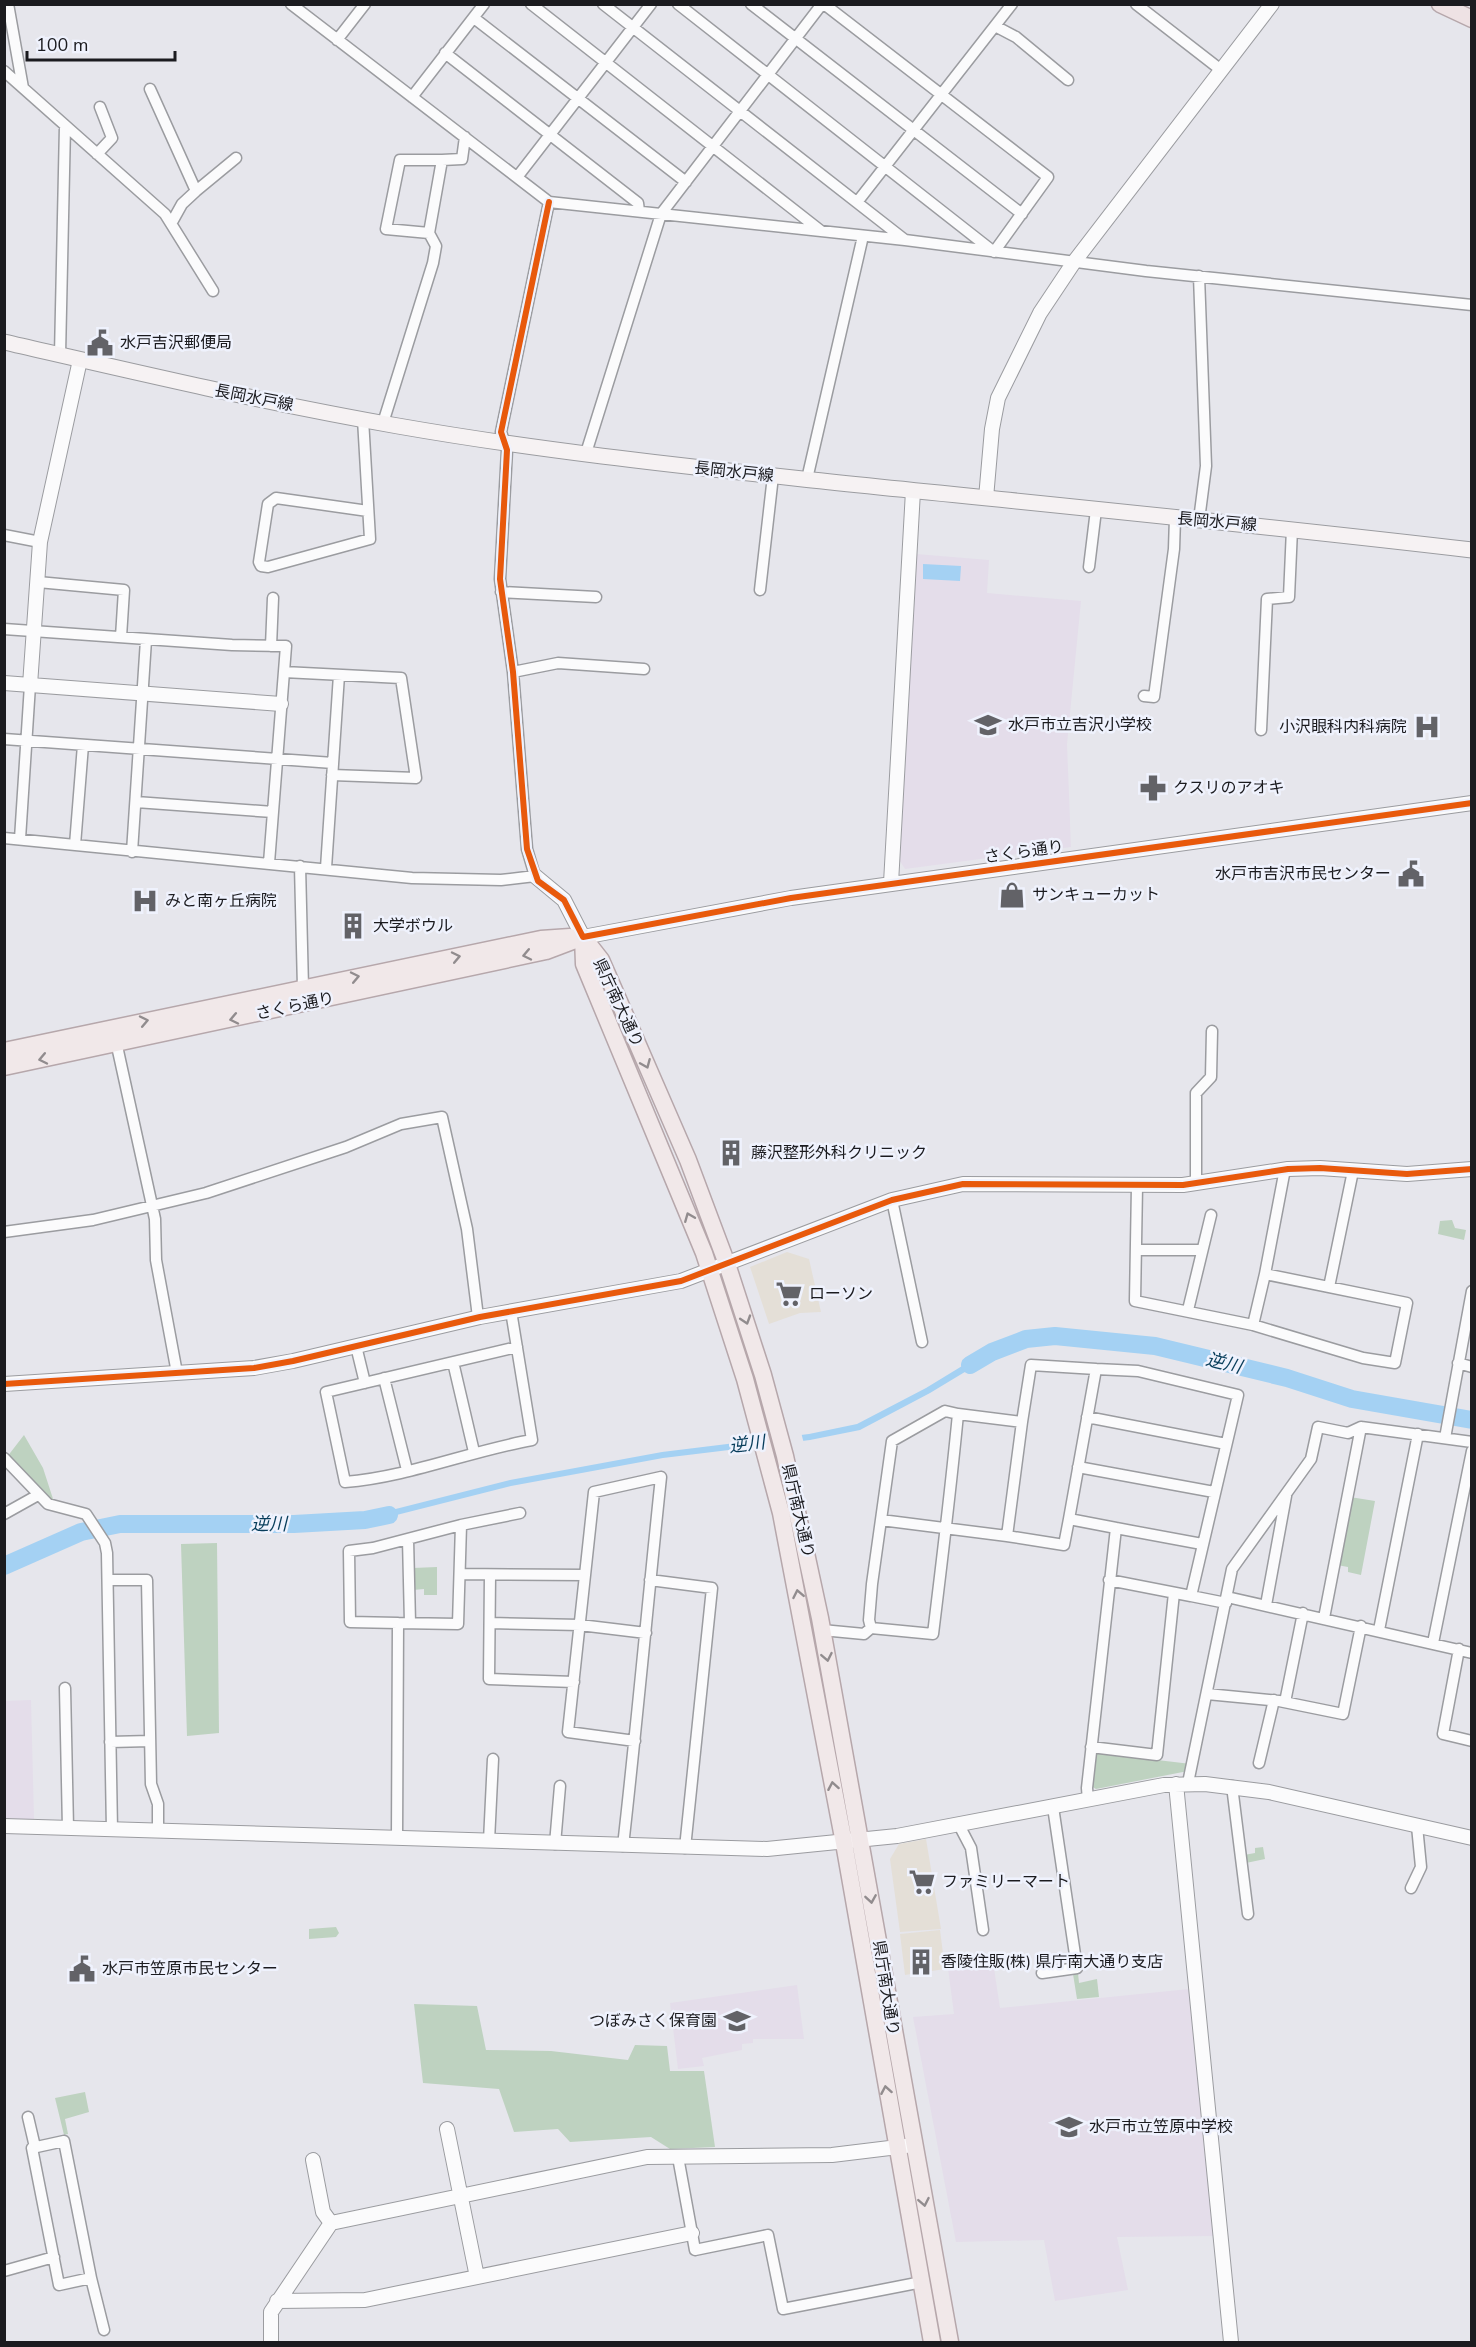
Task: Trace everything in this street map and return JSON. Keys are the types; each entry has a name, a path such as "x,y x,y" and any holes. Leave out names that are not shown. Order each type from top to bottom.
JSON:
{"highway":[{"path":"1440,4 1472,19"}],"main road":[{"name":"長岡水戸線","path":"4,342 363,419 504,442 773,476 1292,529 1472,550"},
{"name":"さくら通り","path":"4,1067 114,1036 303,988 540,939 583,937"},
{"name":"さくら通り","path":"4,1051 114,1036 546,951 583,937"},
{"name":"県庁南大通り","path":"583,937 605,969 688,1160 728,1264 785,1456 822,1630 862,1841 913,2144 950,2343"},
{"name":"県庁南大通り","path":"583,937 584,964 710,1271 767,1460 791,1558 932,2343"}],"street":[{"path":"8,4 23,88"},
{"path":"291,4 549,202 1472,305"},
{"path":"337,39 365,4"},
{"path":"412,97 484,4"},
{"path":"531,4 822,231"},
{"path":"603,4 905,240"},
{"path":"518,176 651,4"},
{"path":"678,4 994,252"},
{"path":"751,4 1022,214"},
{"path":"586,453 661,214 823,4 1047,177 994,252"},
{"path":"858,201 1012,4"},
{"path":"1136,4 1221,70"},
{"path":"986,498 992,429 998,398 1030,330 1074,262 1272,4"},
{"path":"474,18 686,182"},
{"path":"996,26 1016,38 1068,80"},
{"path":"446,53 638,203 639,211"},
{"path":"4,71 172,222 213,291"},
{"path":"150,89 196,191"},
{"path":"97,154 112,138 100,107"},
{"path":"60,355 65,126"},
{"path":"429,232 386,229 400,160 462,159 465,137"},
{"path":"172,222 182,204 236,158"},
{"path":"383,423 433,263 436,246 429,232 442,160"},
{"path":"549,202 501,432 507,450 500,565 501,592 513,672 527,849 535,876 564,900 583,937"},
{"path":"807,479 863,236"},
{"path":"1199,276 1206,466 1199,520"},
{"path":"20,840 40,542 80,360"},
{"path":"363,419 370,539 268,567 261,566 259,562 268,504 276,498 368,511"},
{"path":"760,590 773,476"},
{"path":"891,883 913,491"},
{"path":"1089,567 1096,510"},
{"path":"1144,696 1154,697 1174,549 1175,518"},
{"path":"1261,730 1267,599 1289,597 1292,529"},
{"path":"4,535 40,542"},
{"path":"38,582 124,590 121,638"},
{"path":"501,592 596,597"},
{"path":"271,646 273,598"},
{"path":"4,629 146,640 286,646 269,863"},
{"path":"132,852 146,640"},
{"path":"513,672 558,663 644,669"},
{"path":"4,739 278,758 333,769 416,778 401,678 284,672"},
{"path":"326,868 339,675"},
{"path":"4,683 281,704"},
{"path":"75,845 83,745"},
{"path":"136,802 273,812"},
{"name":"さくら通り","path":"583,937 735,907 891,883 1472,803"},
{"path":"4,838 132,852 435,879 501,880 535,876"},
{"path":"300,866 303,988"},
{"path":"1196,1184 1196,1093 1211,1077 1212,1031"},
{"path":"114,1036 155,1219 156,1260 177,1373"},
{"path":"4,1232 93,1220 206,1193 346,1148 401,1124 442,1117 467,1229 478,1317"},
{"path":"4,1384 254,1368 478,1317 658,1286 710,1271 892,1200 942,1187 988,1182 1137,1186 1196,1184 1285,1169 1320,1168 1407,1174 1472,1169"},
{"path":"1253,1325 1285,1169"},
{"path":"1329,1287 1353,1171"},
{"path":"1137,1186 1135,1301 1253,1325 1363,1358 1395,1363 1407,1303 1265,1274"},
{"path":"892,1200 922,1342"},
{"path":"1188,1310 1211,1215"},
{"path":"1136,1250 1202,1250"},
{"path":"1446,1434 1472,1292"},
{"path":"511,1311 517,1347 532,1440 474,1452 367,1480 345,1482 326,1392 517,1347"},
{"path":"356,1346 365,1383"},
{"path":"453,1362 474,1452"},
{"path":"1458,1364 1472,1367"},
{"path":"1007,1536 1031,1365 1138,1371 1238,1395 1191,1596"},
{"path":"881,1520 946,1527 1064,1545 1096,1369"},
{"path":"384,1378 407,1470"},
{"path":"871,1628 869,1620 872,1584 892,1441 945,1411 1022,1422"},
{"path":"822,1630 864,1634 871,1628 933,1635 958,1414"},
{"path":"1088,1417 1226,1444"},
{"path":"1232,2343 1182,1783 1207,1694 1232,1569 1311,1459 1318,1427 1348,1433 1361,1426 1418,1434 1446,1434 1472,1442"},
{"path":"1324,1618 1361,1426"},
{"path":"1379,1630 1418,1434"},
{"path":"1433,1643 1472,1451"},
{"path":"4,1458 48,1504 80,1512 88,1517 105,1543 108,1580 112,1830"},
{"path":"1078,1467 1214,1492"},
{"path":"623,1846 646,1633 661,1477 594,1492 568,1732 634,1741"},
{"path":"1266,1605 1287,1492"},
{"path":"4,1514 38,1495"},
{"path":"461,1525 458,1624 350,1622 349,1551 373,1548 461,1525 520,1513"},
{"path":"1069,1519 1202,1544"},
{"path":"1088,1800 1091,1748 1116,1528"},
{"path":"408,1539 410,1623"},
{"path":"460,1574 585,1575"},
{"path":"490,1575 489,1679 574,1682"},
{"path":"108,1580 147,1580 151,1784 158,1804 158,1831"},
{"path":"650,1580 712,1588 685,1848"},
{"path":"1109,1580 1191,1596 1266,1605 1472,1653"},
{"path":"1091,1748 1157,1755 1174,1593"},
{"path":"1259,1763 1280,1701 1303,1613"},
{"path":"398,1623 398,1838"},
{"path":"490,1623 580,1625 646,1633"},
{"path":"1207,1694 1280,1701 1343,1714 1361,1626"},
{"path":"1459,1650 1443,1734 1472,1740"},
{"path":"65,1688 68,1828"},
{"path":"110,1742 150,1742"},
{"path":"489,1841 493,1759"},
{"path":"4,1826 767,1849 862,1841 1182,1783 1232,1786 1472,1838"},
{"path":"555,1844 561,1786"},
{"path":"1232,1786 1248,1914"},
{"path":"1042,1973 1077,1968 1053,1807"},
{"path":"959,1825 971,1848 983,1930"},
{"path":"1411,1888 1421,1866 1417,1826"},
{"path":"28,2117 35,2147"},
{"path":"447,2129 477,2277"},
{"path":"91,2278 59,2284 32,2148 64,2141 91,2278 104,2330"},
{"path":"271,2343 269,2319 277,2301 331,2223 636,2159 823,2155 896,2148 913,2144"},
{"path":"678,2157 695,2250 768,2235 783,2309 922,2282"},
{"path":"313,2160 323,2212 331,2223"},
{"path":"277,2301 365,2300 692,2233"},
{"path":"4,2271 54,2257"}],"shaded area":[{"name":"水戸市立吉沢小学校","path":"916,554 989,560 987,593 1081,601 1067,744 1071,847 905,869 900,861"},
{"path":"787,1252 809,1259 821,1312 800,1313 769,1324 750,1267"},
{"path":"31,1700 34,1819 5,1819 5,1701"},
{"path":"926,1839 941,1929 900,1932 890,1859 899,1844"},
{"path":"940,1930 945,1969 905,1975 900,1934"},
{"name":"水戸市立笠原中学校","path":"992,1955 1000,2008 1189,1989 1215,2236 1117,2237 1128,2290 1055,2301 1044,2240 956,2242 913,2017 954,2014 947,1961"},
{"name":"つぼみさく保育園","path":"797,1985 804,2039 753,2039 753,2043 742,2044 742,2050 702,2058 704,2066 678,2069 670,2003"}],"green space":[{"path":"1452,1220 1455,1228 1466,1230 1464,1240 1438,1234 1440,1221"},
{"path":"24,1435 43,1468 54,1502 47,1499 7,1457"},
{"path":"1350,1497 1375,1501 1361,1575 1348,1572 1348,1567 1337,1565"},
{"path":"217,1543 219,1733 187,1736 181,1544"},
{"path":"437,1567 437,1595 424,1595 424,1589 413,1590 413,1568"},
{"path":"1098,1753 1191,1764 1188,1771 1096,1789 1091,1786 1094,1755"},
{"path":"1263,1847 1265,1859 1246,1863 1244,1855 1255,1853 1255,1848"},
{"path":"336,1927 339,1933 336,1937 309,1939 309,1929"},
{"path":"1078,1973 1079,1983 1097,1979 1099,1997 1077,1999 1073,1974"},
{"path":"414,2004 477,2006 486,2050 551,2051 628,2060 635,2045 667,2046 670,2071 704,2071 715,2147 670,2149 651,2137 570,2142 558,2129 514,2132 499,2089 423,2083"},
{"path":"85,2092 89,2112 65,2119 68,2134 64,2135 55,2098"}],"water":[{"path":"923,564 961,566 960,581 923,579"},
{"path":"990,1349 993,1355 930,1393 860,1430 810,1440 663,1458 511,1486 365,1523 364,1517 510,1480 662,1452 809,1434 857,1424 926,1388"}],"pier":[{"path":"801,1432 804,1444 744,1450 741,1438"}],"waterway":[{"name":"逆川","path":"970,1365 992,1352 1026,1339 1055,1336 1155,1346 1287,1378 1352,1399 1472,1420"},
{"name":"逆川","path":"4,1566 81,1532 120,1524 294,1524 365,1520 389,1515"}],"cycle path":[{"path":"549,202 501,432 507,450 500,579 513,672 527,849 538,881 564,900 583,937 791,898 1472,803"},
{"path":"4,1384 254,1368 480,1317 681,1281 892,1200 963,1184 1183,1185 1288,1169 1320,1168 1407,1174 1472,1169"}],"place":[{"name":"水戸吉沢郵便局","path":"100,343"},
{"name":"水戸市立吉沢小学校","path":"988,725"},
{"name":"小沢眼科内科病院","path":"1427,727"},
{"name":"クスリのアオキ","path":"1153,788"},
{"name":"水戸市吉沢市民センター","path":"1411,874"},
{"name":"サンキューカット","path":"1012,895"},
{"name":"みと南ヶ丘病院","path":"145,901"},
{"name":"大学ボウル","path":"353,926"},
{"name":"藤沢整形外科クリニック","path":"731,1153"},
{"name":"ローソン","path":"789,1294"},
{"name":"ファミリーマート","path":"922,1882"},
{"name":"香陵住販(株) 県庁南大通り支店","path":"921,1962"},
{"name":"水戸市笠原市民センター","path":"82,1969"},
{"name":"つぼみさく保育園","path":"737,2021"},
{"name":"水戸市立笠原中学校","path":"1069,2127"}]}
